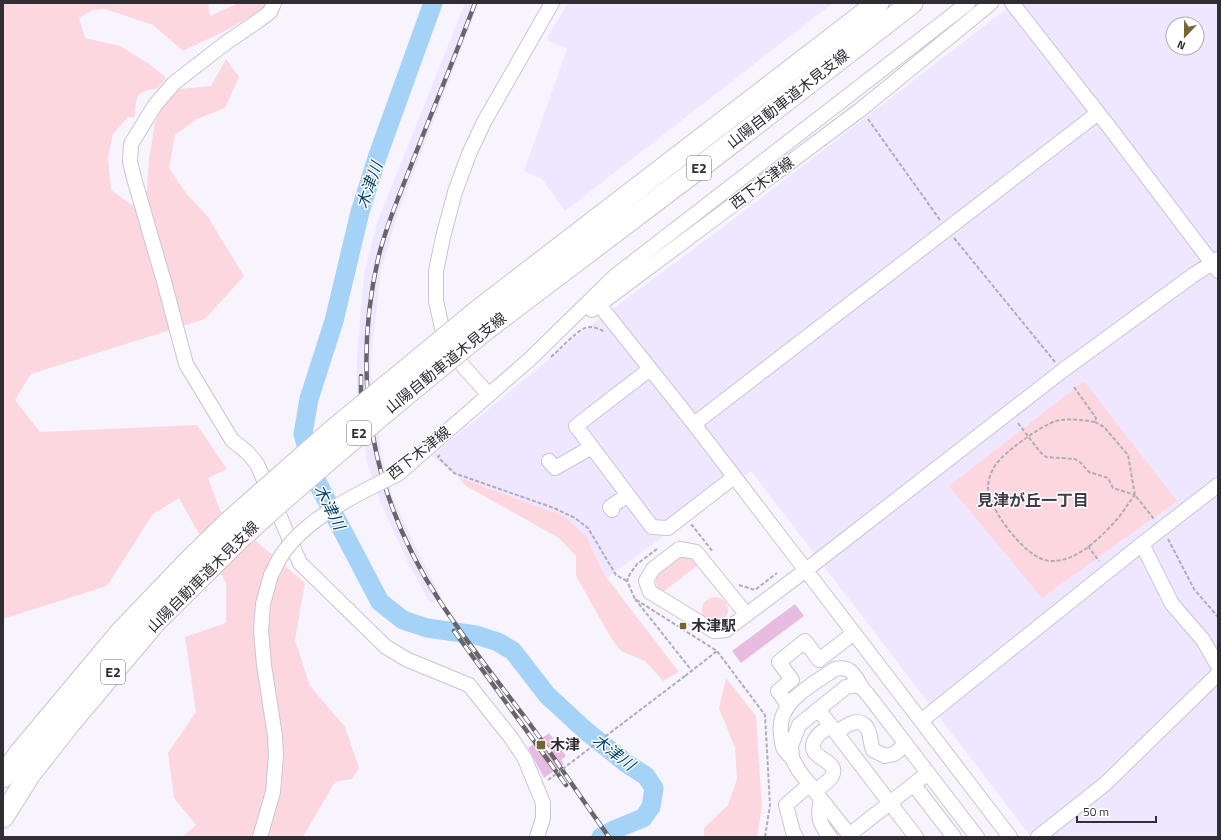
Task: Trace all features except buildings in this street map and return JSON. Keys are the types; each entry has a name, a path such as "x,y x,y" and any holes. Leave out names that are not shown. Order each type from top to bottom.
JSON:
{"highway":[{"name":"山陽自動車道木見支線","path":"3,777 19,754 121,632 189,561 295,488 392,405 480,322 878,3"},
{"name":"山陽自動車道木見支線","path":"480,322 703,165 912,3"},
{"name":"山陽自動車道木見支線","path":"3,817 30,774 70,723 233,531"}],"street":[{"path":"274,3 270,12 227,42 174,83 155,105 131,144 130,162 186,364 232,440 248,453 257,464 300,563 386,647 408,660 469,686 512,738 525,759 543,803 543,818 537,837"},
{"path":"489,395 463,366 442,328 436,301 436,271 455,192 469,154 484,122 552,3"},
{"name":"西下木津線","path":"596,301 615,276 968,3"},
{"name":"西下木津線","path":"260,837 273,792 276,755 275,736 264,665 261,631 263,604 271,575 283,553 305,529 343,503 398,474 596,301 860,110 991,3"},
{"path":"746,614 696,552 680,549 653,570 646,581 650,592 714,631 726,630 806,570 1062,371 1216,264 1012,3"},
{"path":"694,424 1098,113"},
{"path":"596,301 694,424 1010,837"},
{"path":"650,369 576,426 652,527 668,528 734,477"},
{"path":"549,461 555,468 592,447"},
{"path":"921,721 1218,485"},
{"path":"612,510 610,507 628,495"},
{"path":"1142,544 1172,604 1203,640 1218,666"},
{"path":"819,660 854,633"},
{"path":"788,705 778,691 792,680 779,662 805,641 829,673"},
{"path":"928,773 850,836 799,771 792,758 783,750 780,726 784,711 790,702 835,668 843,667 850,669 863,689 906,744 977,837"},
{"path":"1038,837 1105,784 1218,674"},
{"path":"792,758 791,746 799,725 846,687 855,684 863,689"},
{"path":"818,709 916,837"},
{"path":"796,837 793,832 786,805 815,792 832,777 833,770 830,764 827,760 820,758 814,752 813,745 816,738 833,729 858,722 863,724 868,730 873,750 885,756 894,754 906,744"},
{"path":"914,785 954,837"},
{"path":"815,792 821,825 830,837"}],"path":[{"path":"860,110 942,222"},
{"path":"952,236 1057,365"},
{"path":"548,360 583,329 591,327 597,328 604,331 609,337"},
{"path":"1074,387 1096,418 1095,422"},
{"path":"1135,495 1119,516 1088,546 1076,554 1062,560 1049,562 1036,556 1022,545 1004,524 988,495 988,486 990,474 997,462 1029,436 1048,424 1056,421 1071,419 1095,422 1104,427 1128,455 1135,495 1154,519"},
{"path":"1018,423 1040,452 1046,457 1075,459 1089,472 1108,478 1114,488 1135,495"},
{"path":"443,452 438,457 454,473 554,508 575,518 588,528 616,575 628,581"},
{"path":"686,529 692,525 716,555"},
{"path":"1168,539 1194,589 1218,617"},
{"path":"1088,546 1099,561"},
{"path":"659,548 636,564 628,581 635,599 692,670"},
{"path":"739,585 755,590 777,573"},
{"path":"635,599 717,650 765,716 770,805 765,837"},
{"path":"548,780 717,650"}],"shaded area":[{"path":"3,3 208,3 210,16 238,3 269,3 269,7 223,32 183,51 153,25 105,9 93,10 79,18 85,38 120,46 151,65 166,78 158,88 141,93 137,99 135,117 128,117 113,134 108,157 111,190 132,205 147,190 149,158 155,123 166,96 179,89 211,86 226,59 239,77 225,108 197,119 175,135 169,168 186,193 208,217 244,276 205,319 31,374 15,400 40,432 197,425 227,469 208,478 220,510 305,583 295,640 310,686 345,727 359,768 352,779 335,782 303,837 182,837 196,825 174,798 168,753 196,712 185,637 226,623 226,583 179,498 153,514 107,586 3,619"},
{"path":"465,3 479,3 398,213 381,270 371,358 371,372 382,458 392,495 415,546 441,596 430,603 408,563 380,501 367,463 357,392 357,355 364,275 374,234 380,215"},
{"path":"568,3 833,3 565,211 542,179 524,171 567,49 546,39"},
{"path":"1014,3 1218,3 1218,837 1031,837 751,471 607,578 587,537 564,516 458,477 432,456 579,334 726,225"},
{"path":"1084,381 1177,501 1042,598 949,486"},
{"path":"458,477 564,516 587,537 607,578 679,672 663,681 645,661 621,651 611,638 576,576 576,556 559,538 466,486"},
{"path":"683,557 692,558 698,565 663,592 659,589 656,582 659,575 666,567"},
{"path":"715,597 724,601 728,610 724,619 715,623 706,619 702,610 706,601"},
{"path":"726,678 756,716 762,807 757,837 704,837 704,828 728,805 737,779 735,748 719,708"}],"waterway":[{"name":"木津川","path":"433,3 378,155 360,212 334,321 309,399 303,434 317,482 380,602 403,620 427,628 476,635 498,642 513,651 547,695 586,731 626,763 646,776 654,788 651,807 643,818 601,837"}],"railway":[{"path":"475,3 394,210 378,259 370,304 367,348 368,392 373,436 383,478 397,520 416,560 439,600 535,731 609,837"},
{"path":"361,376 361,392 365,414"},
{"path":"454,631 566,785"}],"place":[{"name":"木津駅","path":"683,626"},
{"name":"木津","path":"541,745"}],"district":[{"name":"見津が丘一丁目","path":"1033,500"}]}
